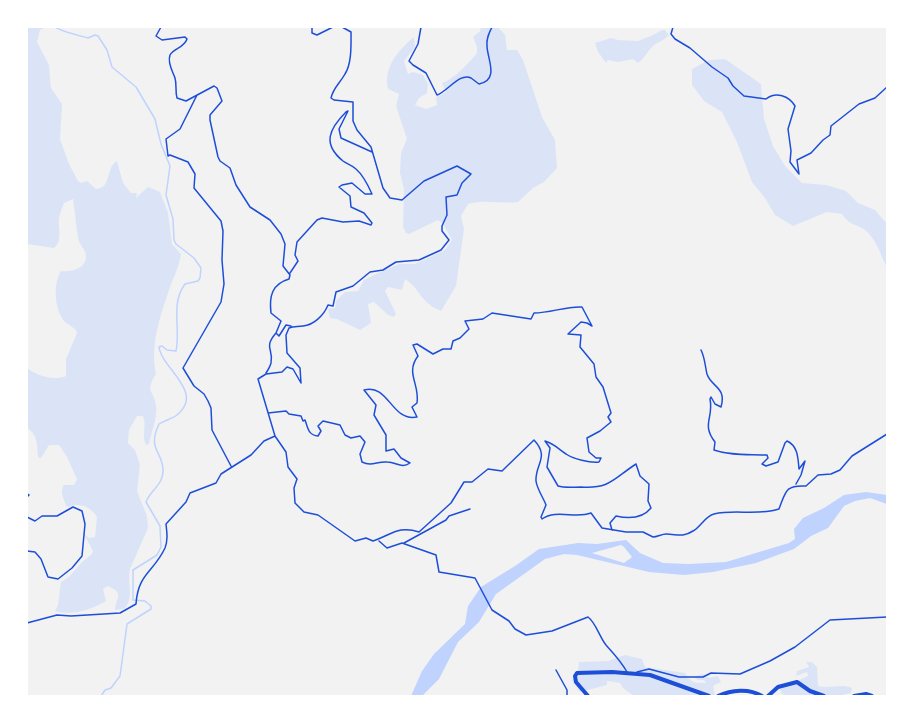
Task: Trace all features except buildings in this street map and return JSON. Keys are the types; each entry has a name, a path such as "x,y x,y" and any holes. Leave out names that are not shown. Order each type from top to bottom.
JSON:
{"highway":[{"path":"588,696 575,679 578,673 627,672 650,675 709,696"},
{"path":"768,696 778,687 796,682 824,696"},
{"path":"718,696 728,692 751,691 762,696"},
{"path":"854,696 866,694 872,696"}],"street":[{"path":"161,27 156,36 162,40 184,37 187,39 183,46 169,57 176,82 177,98 186,101 214,86 217,88 222,101 210,115 210,120 218,157 230,168 236,185 250,207 270,220 281,234 285,244 283,266 290,275"},
{"path":"312,27 312,33 317,35 333,27"},
{"path":"276,333 279,336 286,325 305,326 314,322 324,314 328,305 333,306 336,292 353,286 370,272 383,270 396,262 419,260 441,250 449,240 442,231 447,215 446,197 457,195 462,183 471,174 456,167 431,177 414,188 408,196 397,200 390,198 383,188 373,152 353,121 352,102 331,98 333,90 347,72 349,63 351,32 342,27"},
{"path":"421,27 418,44 409,61 426,73 437,95 445,92 457,80 470,77 479,84 485,83 490,77 491,63 486,49 492,27"},
{"path":"673,27 670,31 675,39 728,78 744,96 766,99 770,95 785,96 791,99 795,106 788,129 792,151 790,162 799,174 797,160 811,153 830,135 831,126 859,104 876,98 887,87"},
{"path":"197,95 180,129 166,139 167,151 168,156 188,162 195,174 194,188 220,221 223,231 224,284 221,302 183,368 194,386 204,394 208,401 211,408 212,430 232,467"},
{"path":"266,374 271,362 268,346 281,321 271,313 271,294 280,282 289,279 298,261 295,255 297,242 317,220 326,218 343,222 359,221 371,225 372,223 364,213 351,207 350,196 339,188 352,183 365,194 372,194 359,172 337,155 330,145 329,137 334,126 346,112 348,111 339,129 341,138 373,152"},
{"path":"268,413 286,411 289,414 301,416 303,421 306,420 309,431 316,436 321,431 318,426 323,421 340,425 345,435 351,438 360,436 365,442 360,454 362,462 371,465 389,462 402,467 407,466 410,463 401,458 394,449 386,451 386,435 374,415 376,405 364,390 371,389 383,394 395,410 403,416 417,417 412,408 417,403 419,391 412,374 412,364 418,356 413,345 433,354 443,349 451,349 453,341 464,336 469,329 465,321 483,319 492,313 531,319 534,313 549,313 575,306 582,307 592,326 581,322 568,334 581,335 580,347 594,364 596,376 610,406 611,413 608,417 611,422 587,438 589,452 596,458 601,458 599,462 567,455 557,446 546,441 550,448 548,467 558,486 593,488 603,487 636,464 640,476 649,484 648,501 651,508 639,517 629,519 614,517 610,523 612,530"},
{"path":"292,326 286,335 287,353 300,368 302,383 293,369 287,367 282,372 266,374 258,379 263,402 275,436 286,452 288,467 297,479 294,488 295,503 304,512 318,514 355,541 366,538 373,541 387,534 409,528 419,532 451,503 464,482 472,482 488,469 502,471 534,440 540,446 542,456 536,475 536,484 546,505 542,519 553,515 591,513 602,528 643,532 652,537 666,534 682,536 694,531 712,514 734,511 765,512 778,509 785,492 795,485 801,475 805,461 799,469 796,449 788,441 785,443 778,462 766,466 762,464 768,458 767,454 759,456 725,454 714,450 715,442 707,428 712,411 710,399 711,397 715,404 721,407 722,396 719,388 707,374 701,350"},
{"path":"795,485 806,486 818,476 831,474 844,466 852,456 887,434"},
{"path":"27,623 57,615 120,613 136,604 137,592 143,577 165,548 168,521 186,502 190,493 216,483 222,474 251,455 264,441 275,436"},
{"path":"27,517 35,520 42,516 53,517 72,507 82,511 85,524 82,556 58,579 48,577 41,559 35,552 27,552"},
{"path":"378,539 382,546 387,548 403,543 416,538 449,516 470,509"},
{"path":"403,543 436,555 439,572 476,578 492,610 526,635 552,632 580,619 591,618 603,640 627,672"},
{"path":"635,673 649,669 679,677 703,677 711,673 740,674 795,647 830,620 887,617"},
{"path":"556,670 567,690 567,696"}],"shaded area":[{"path":"27,27 46,27 40,30 37,42 49,65 51,88 62,104 60,139 78,181 81,183 87,181 96,189 101,188 107,182 111,168 117,161 123,183 131,193 137,193 136,198 148,187 160,192 168,213 172,244 181,254 162,310 155,342 156,374 150,388 155,400 156,415 149,444 146,445 145,442 143,416 137,416 129,430 128,443 135,450 140,465 137,491 147,516 148,528 130,569 130,595 124,609 115,610 118,593 108,586 103,589 106,601 100,604 75,612 55,611 61,582 92,554 93,551 84,534 89,538 95,537 97,517 84,506 66,506 62,495 64,485 74,485 77,479 59,445 49,445 41,458 38,457 35,437 27,428 27,368 46,377 66,376 66,359 77,333 61,317 56,296 57,282 61,271 74,270 81,266 86,260 86,255 78,238 73,199 64,203 59,218 59,238 54,248 27,244"},
{"path":"481,27 498,27 505,35 507,50 517,50 523,60 542,117 555,140 557,168 544,182 533,188 518,202 468,204 461,216 464,229 456,286 441,311 428,304 405,279 402,290 388,287 385,291 396,314 394,317 388,315 374,302 368,304 371,323 360,330 330,318 328,309 335,308 336,301 345,292 358,291 364,280 399,264 415,264 445,250 452,240 443,224 438,220 409,234 403,227 404,189 400,173 401,153 407,139 396,106 399,94 388,89 387,81 393,60 414,37 415,47 404,61 408,74 413,72 423,75 428,84 427,93 419,98 415,105 426,109 437,105 436,97 446,92 442,83 466,66 477,53 473,37"},
{"path":"662,30 669,35 652,47 638,63 633,59 618,62 608,60 606,63 595,43 611,38 638,41"},
{"path":"725,59 761,84 764,119 773,146 785,166 802,183 826,185 846,191 858,203 875,210 887,224 887,268 869,233 850,222 842,214 827,212 793,226 775,215 752,182 737,142 722,112 704,101 692,85 692,69 709,60"},
{"path":"625,655 642,659 645,667 685,673 691,681 706,683 704,680 693,677 703,674 709,678 718,676 721,682 713,686 715,696 634,696 620,683 607,681 607,685 580,692 572,681 578,671 579,662 608,661"},
{"path":"806,662 812,662 817,667 818,686 848,687 852,688 851,693 838,696 782,694 780,689 808,676 807,672 796,676 797,671 809,667"}],"water":[{"path":"866,492 887,495 887,504 870,498 855,501 844,506 828,528 811,536 794,549 756,563 713,572 684,575 649,572 577,555 564,554 545,559 496,594 479,622 458,642 439,679 422,696 411,696 422,671 434,654 465,624 468,606 481,587 539,549 578,543 597,544 626,540 640,553 663,563 726,562 789,543 795,539 794,529 803,518 844,495","holes":["621,545 632,557 624,563 592,553"]}],"waterway":[{"path":"55,27 88,38 98,36 107,50 112,67 136,87 155,119 161,144 170,166 166,195 173,219 174,240 194,258 201,268 198,281 185,284 178,300 176,351 159,347 167,364 180,381 186,398 184,406 177,415 159,424 154,439 162,463 163,475 146,502 160,526 161,547 157,555 133,570 133,600 145,601 151,609 127,624 120,676 101,696"}]}
